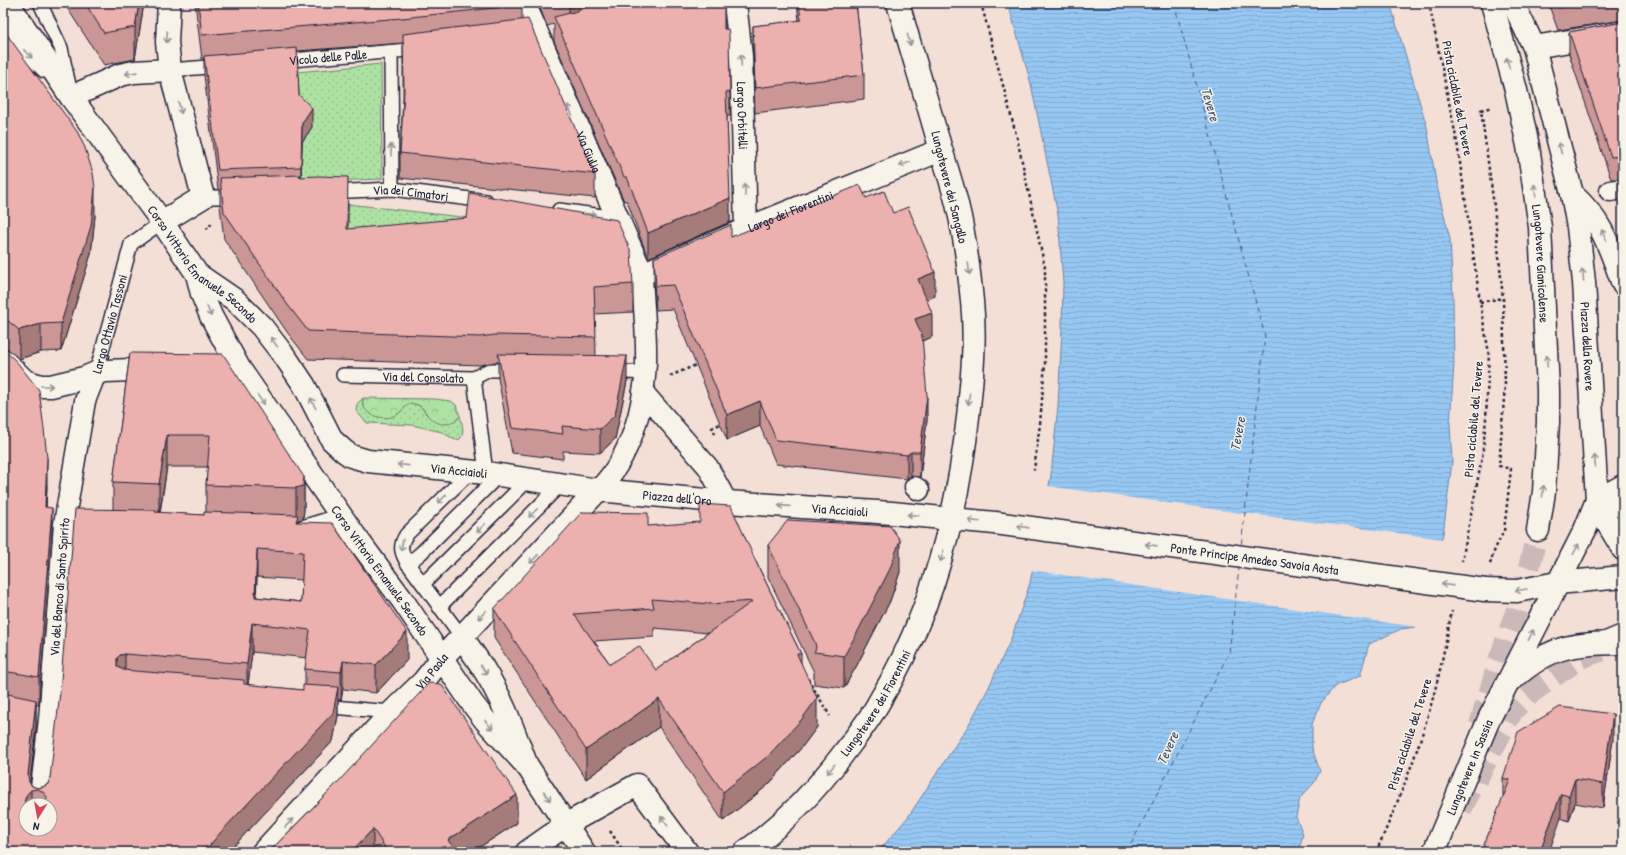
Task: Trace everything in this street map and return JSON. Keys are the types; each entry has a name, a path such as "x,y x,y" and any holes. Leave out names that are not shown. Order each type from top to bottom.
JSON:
{"street":[{"name":"Corso Vittorio Emanuele Secondo","path":"8,3 14,39 71,97 162,222 197,274 202,294 229,369 343,518 442,658 466,696 485,720 528,767 567,824 584,852"},
{"path":"162,222 203,197 170,70 167,42 169,3"},
{"name":"Via Giulia","path":"524,3 642,274 646,349 644,383"},
{"name":"Largo Orbitelli","path":"735,3 741,56 746,229"},
{"name":"Lungotevere dei Sangallo","path":"898,3 956,200 968,262 973,318 973,356 962,465 952,519"},
{"name":"Lungotevere Gianicolense","path":"1492,3 1516,90 1528,146 1540,227 1548,390 1548,429 1544,492 1538,530"},
{"name":"Piazza della Rovere","path":"1513,3 1534,47 1572,194 1578,227 1584,282 1597,500 1605,519 1623,549"},
{"path":"1534,47 1623,32"},
{"path":"71,97 120,74 170,70"},
{"name":"Largo dei Fiorentini","path":"642,274 746,229 941,150"},
{"path":"1572,194 1591,212 1597,221 1610,249 1623,284"},
{"name":"Corso Vittorio Emanuele Secondo","path":"197,274 235,300 262,327 288,360 304,385 328,433"},
{"path":"3,360 25,381 41,386 51,386 84,378 96,373"},
{"name":"Largo Ottavio Tassoni","path":"96,373 133,369 180,369"},
{"name":"Via del Banco di Santo Spirito","path":"39,797 41,717 72,524 85,401 96,373"},
{"path":"598,490 608,480 625,453 634,428 644,383"},
{"name":"Piazza dell'Oro","path":"644,383 708,467 729,510"},
{"name":"Via Acciaioli","path":"328,433 332,440 344,451 361,460 485,474 598,490"},
{"path":"1597,500 1623,486"},
{"name":"Piazza dell'Oro","path":"598,490 729,510"},
{"name":"Via Paola","path":"263,852 392,712 423,682 442,658 598,490"},
{"path":"1597,500 1623,506"},
{"name":"Piazza della Rovere","path":"1557,583 1585,530 1597,500"},
{"name":"Via Acciaioli","path":"729,510 892,513 952,519"},
{"path":"283,532 298,532 343,518"},
{"name":"Ponte Principe Amedeo Savoia Aosta","path":"952,519 1485,590 1517,591 1557,583"},
{"name":"Lungotevere dei Fiorentini","path":"745,852 782,822 816,787 842,756 878,704 901,663 921,618 938,570 952,519"},
{"path":"1557,583 1623,577"},
{"name":"Lungotevere in Sassia","path":"1434,852 1486,726 1509,683 1557,583"},
{"name":"Corso Vittorio Emanuele Secondo","path":"462,637 494,687 528,767"},
{"path":"1591,644 1623,643"},
{"name":"Lungotevere in Sassia","path":"1509,683 1528,666 1551,652 1591,644"},
{"path":"527,852 567,824 637,785 687,852"},
{"path":"33,852 35,837"}],"lane":[{"name":"Corso Vittorio Emanuele Secondo","path":"40,3 61,48 71,97"},
{"name":"Corso Vittorio Emanuele Secondo","path":"3,24 14,39"},
{"name":"Vicolo delle Palle","path":"266,62 391,52 430,47"},
{"path":"391,52 392,189"},
{"path":"170,70 235,65"},
{"name":"Via dei Cimatori","path":"320,193 392,189 500,203"},
{"path":"203,197 248,197"},
{"path":"547,209 617,218"},
{"name":"Largo Ottavio Tassoni","path":"96,373 130,244 162,222"},
{"name":"Via del Consolato","path":"343,375 474,378 489,370 526,370"},
{"path":"597,371 644,383"},
{"path":"408,564 427,547 485,474 474,378"},
{"path":"462,637 408,564 400,548 406,535 485,474"},
{"path":"423,584 528,480"},
{"path":"439,607 560,485"},
{"path":"1591,644 1623,631"},
{"path":"306,705 392,712"}],"path":[{"path":"981,3 1017,138 1045,268 1045,363 1040,424 1034,470"},
{"name":"Pista ciclabile del Tevere","path":"1429,3 1457,142 1480,302 1489,353 1485,433 1477,491 1461,565"},
{"path":"1490,565 1492,556 1504,531 1511,469 1499,466 1505,385 1503,298 1494,206 1481,110 1494,107"},
{"path":"1480,302 1503,298"},
{"path":"666,378 696,365"},
{"name":"Pista ciclabile del Tevere","path":"1376,852 1402,792 1424,725 1442,665 1452,610"},
{"path":"808,679 830,716"},
{"path":"607,827 624,852"}],"green space":[{"path":"381,64 382,179 301,182 302,138 308,133 310,126 299,119 297,72"},
{"path":"348,204 470,218 347,256"},
{"path":"363,398 363,406 398,414 409,404 417,405 421,407 428,416 447,424 455,422 460,416 463,428 462,437 455,440 442,432 412,425 367,423 356,411 357,404"},
{"path":"363,398 435,399 451,401 456,405 460,416 453,422 444,424 432,420 424,409 418,405 410,404 394,416 382,418 369,413 366,410 363,405"}],"water":[{"name":"Tevere","path":"1008,3 1390,3 1427,127 1436,182 1450,239 1454,364 1450,424 1452,462 1443,534 1415,627 1401,629 1369,644 1360,676 1335,686 1321,703 1312,724 1312,748 1320,771 1314,783 1300,798 1296,817 1303,834 1300,846 1296,852 878,852 908,817 968,726 988,689 1011,639 1030,583 1051,475 1058,405 1062,329 1063,283 1058,215 1031,84"}],"pier":[{"path":"1047,486 1443,539 1417,627 1030,570"}],"building":[{"path":"85,3 139,3 135,27 104,33"},
{"path":"198,3 521,3 522,5 402,18 202,35"},
{"path":"597,3 724,3 724,29 728,29 729,33 730,92 726,92 730,198 648,233 627,177 624,177 554,17 574,12"},
{"path":"799,3 856,3 864,75 755,88 753,26 801,20"},
{"path":"1556,3 1588,3 1558,8"},
{"path":"528,19 595,174 400,153 404,91 403,34"},
{"path":"1623,22 1623,156 1611,157 1569,32"},
{"path":"3,29 78,133 85,148 93,173 95,188 91,226 61,323 41,324 19,330 7,320 3,320"},
{"path":"297,48 299,95 312,108 302,123 301,167 218,170 204,56"},
{"path":"300,175 300,177 348,177 347,229 467,218 470,193 617,220 631,252 633,284 594,287 596,337 495,335 480,337 308,331 287,304 224,212 220,178"},
{"path":"1623,178 1623,192 1619,179"},
{"path":"860,185 866,198 884,191 893,213 908,207 935,272 918,279 932,313 915,319 922,336 927,396 920,452 911,452 907,455 776,440 760,401 727,415 673,285 656,286 654,258 731,225 731,237"},
{"path":"3,349 16,361 39,390 44,429 47,458 45,507 52,508 39,677 3,671"},
{"path":"130,353 223,354 304,477 303,486 296,488 206,485 210,435 167,435 159,484 113,482"},
{"path":"498,354 627,356 615,415 600,429 562,426 563,434 512,428"},
{"path":"700,504 731,506 756,562 801,654 797,654 817,698 802,719 768,756 723,792 659,699 586,750 494,609 582,512 648,513 648,526 700,522","holes":["652,599 710,604 753,601 656,670 639,646 610,664 574,614 654,608"]},
{"path":"75,509 156,510 155,512 204,515 204,512 298,515 296,522 332,523 407,632 376,665 343,661 341,672 305,669 310,630 252,623 247,664 125,654 120,655 117,658 117,666 123,670 244,680 244,684 303,690 303,685 338,687 333,713 204,852 3,852 3,693 36,700 28,775 29,782 32,786 37,788 43,787 48,784 50,778 60,692","holes":["257,549 303,552 301,602 255,597"]},
{"path":"788,520 890,526 900,540 890,569 844,656 814,652 816,648 815,643 768,545"},
{"path":"429,683 441,684 517,795 448,840 456,852 388,852 373,829 351,852 269,852 338,782"},
{"path":"1560,707 1613,714 1603,784 1575,779 1569,796 1561,794 1540,852 1481,852 1510,780 1503,778 1518,732"}],"ferry route":[{"path":"1174,3 1265,336 1241,547"},
{"path":"1127,852 1229,653 1239,568"}],"tunnel":[{"path":"1480,725 1498,664 1524,589 1538,530"},
{"path":"1461,809 1513,710 1532,692 1580,658 1615,646"}]}
